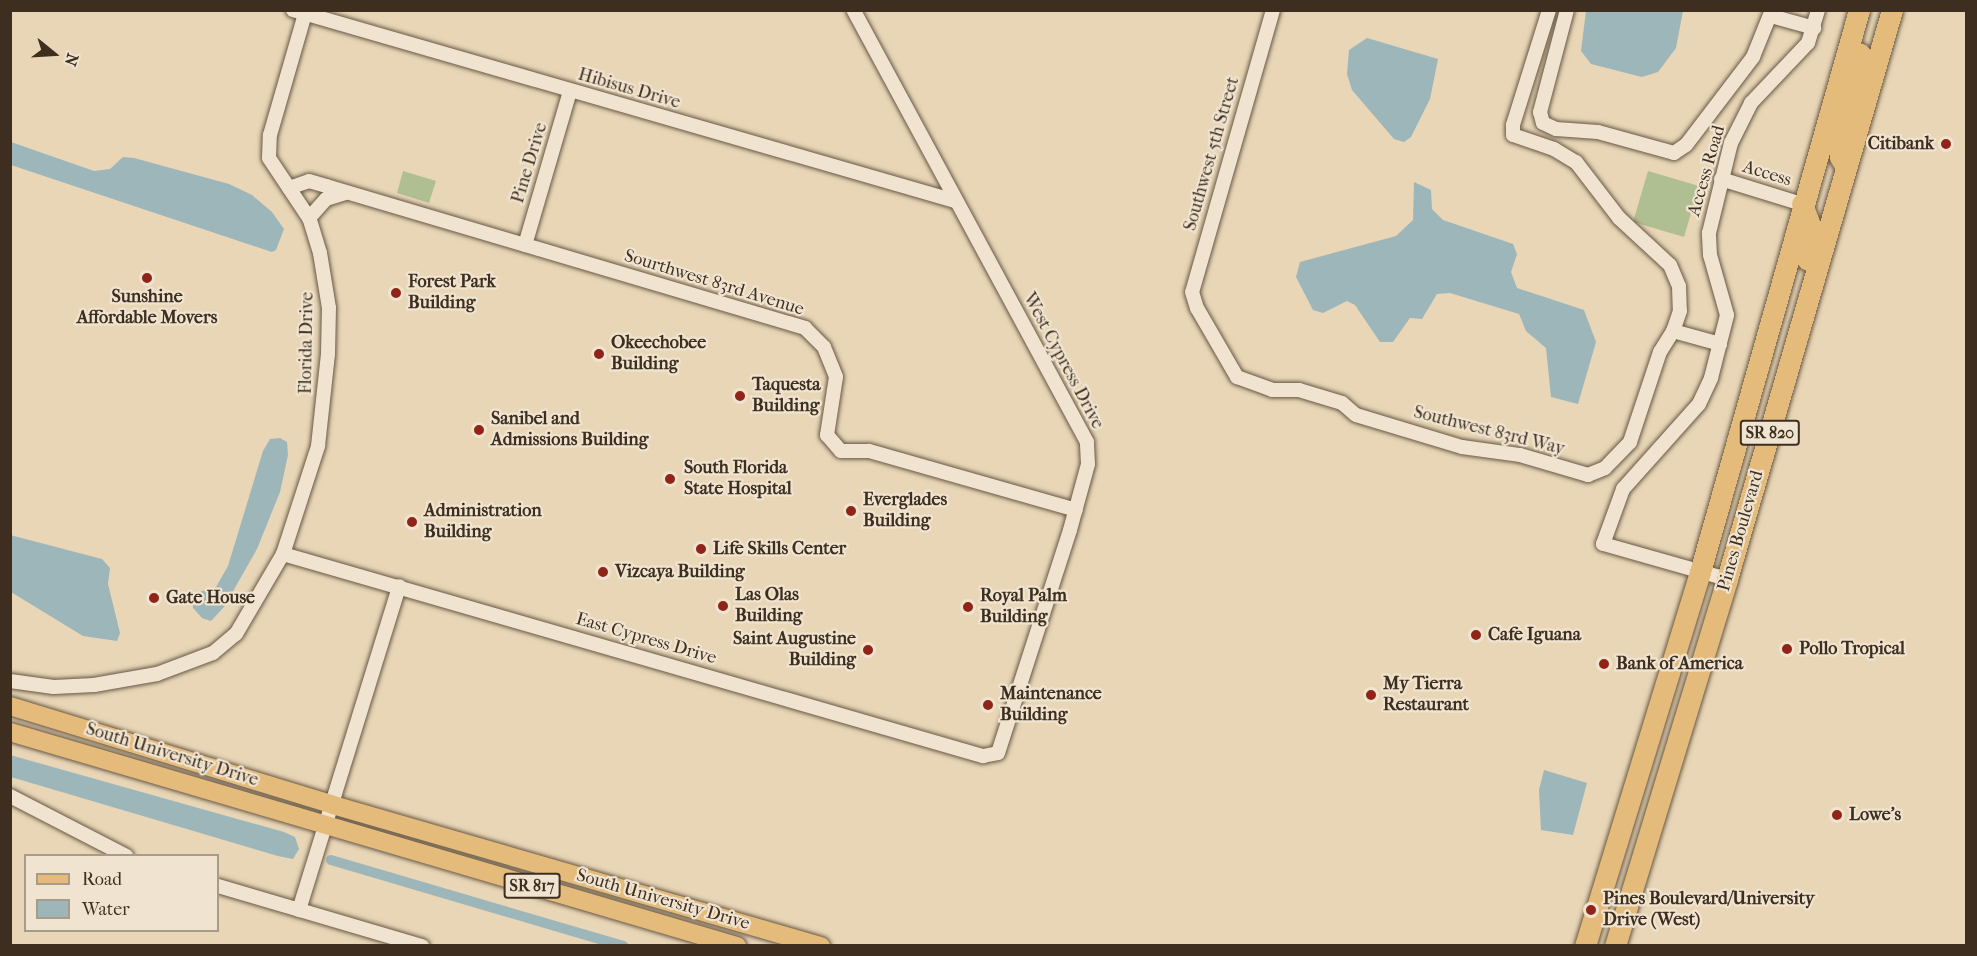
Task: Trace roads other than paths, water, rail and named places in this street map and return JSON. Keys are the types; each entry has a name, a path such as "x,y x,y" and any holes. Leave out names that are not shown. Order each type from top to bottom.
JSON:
{"highway":[{"name":"Pines Boulevard","path":"1585,945 1700,572 1802,204 1859,10"},
{"path":"1846,167 1840,157 1839,141 1857,66 1864,10"},
{"name":"Pines Boulevard","path":"1615,945 1727,579 1892,10"},
{"path":"1787,373 1784,359 1812,240 1810,219 1802,204"},
{"path":"1637,871 1626,859 1651,764 1646,746"},
{"path":"1608,869 1619,879 1622,920"}],"main road":[{"name":"South University Drive","path":"10,706 333,805 821,945"},
{"name":"South University Drive","path":"10,732 737,945"}],"street":[{"name":"West Cypress Drive","path":"853,10 955,201 1084,433 1088,464 1076,510 999,753"},
{"name":"Southwest 5th Street","path":"1197,308 1192,292 1273,10"},
{"path":"1549,10 1513,125 1514,135 1554,149 1576,162 1619,218 1670,265 1679,286 1680,310 1673,331 1720,344"},
{"path":"1567,10 1540,112 1543,123 1556,129 1591,131 1680,152 1753,57 1771,13 1814,27"},
{"name":"Access Road","path":"1700,572 1603,544 1623,489 1699,404 1720,344 1726,315 1710,255 1709,233 1721,179 1741,118 1751,103 1797,58 1814,27 1818,10"},
{"name":"Hibisus Drive","path":"301,12 955,201"},
{"name":"Florida Drive","path":"10,681 54,687 94,685 157,674 200,657 227,644 236,634 283,554 318,446 326,388 328,299 309,218 269,158 268,144 301,12"},
{"name":"Pine Drive","path":"525,246 570,91"},
{"name":"Access","path":"1721,179 1802,204"},
{"name":"Sourthwest 83rd Avenue","path":"289,188 309,181 805,328 824,347 836,377 827,435 841,451 869,451 1076,510"},
{"path":"309,218 326,199 348,193"},
{"name":"Southwest 83rd Way","path":"1197,308 1237,377 1250,384 1299,390 1342,403 1356,415 1462,447 1520,455 1588,476 1605,468 1630,442 1660,352 1673,331"},
{"name":"East Cypress Drive","path":"283,554 983,756 999,753"},
{"path":"1700,572 1727,579"},
{"path":"299,910 327,826 399,586"},
{"path":"10,796 124,854"},
{"path":"219,886 422,945"}],"water":[{"path":"1586,10 1683,11 1676,48 1658,72 1642,77 1591,64 1581,51"},
{"path":"1367,38 1438,59 1430,99 1411,137 1404,142 1394,139 1352,90 1347,74 1349,50"},
{"path":"11,142 94,171 110,169 123,157 134,158 229,184 252,195 272,212 284,229 276,250 272,252 11,165"},
{"path":"1414,182 1431,190 1432,209 1443,220 1513,244 1517,254 1511,272 1517,288 1584,310 1596,342 1578,404 1551,397 1546,348 1526,331 1519,314 1450,293 1437,294 1422,319 1410,318 1393,342 1380,342 1355,305 1347,301 1323,313 1313,310 1296,277 1300,262 1396,236 1413,220"},
{"path":"280,438 287,442 288,455 280,492 257,549 224,607 211,621 202,618 193,608 192,600 196,593 216,587 228,566 263,451 270,439"},
{"path":"10,535 102,559 110,568 108,584 120,633 117,641 83,636 11,592"},
{"path":"10,755 284,832 295,837 299,849 293,859 278,856 11,777"},
{"path":"1544,770 1587,783 1573,835 1541,830 1539,790"}],"waterway":[{"path":"331,860 624,946"}],"place":[{"name":"Citibank","path":"1946,144"},
{"name":"Sunshine Affordable Movers","path":"147,278"},
{"name":"Forest Park Building","path":"396,293"},
{"name":"Okeechobee Building","path":"599,354"},
{"name":"Taquesta Building","path":"740,396"},
{"name":"Sanibel and Admissions Building","path":"479,430"},
{"name":"South Florida State Hospital","path":"670,479"},
{"name":"Everglades Building","path":"851,511"},
{"name":"Administration Building","path":"412,522"},
{"name":"Life Skills Center","path":"701,549"},
{"name":"Vizcaya Building","path":"603,572"},
{"name":"Gate House","path":"154,598"},
{"name":"Las Olas Building","path":"723,606"},
{"name":"Royal Palm Building","path":"968,607"},
{"name":"Cafe Iguana","path":"1476,635"},
{"name":"Pollo Tropical","path":"1787,649"},
{"name":"Saint Augustine Building","path":"868,650"},
{"name":"Bank of America","path":"1604,664"},
{"name":"My Tierra Restaurant","path":"1371,695"},
{"name":"Maintenance Building","path":"988,705"},
{"name":"Lowe's","path":"1837,815"},
{"name":"Pines Boulevard/University Drive (West)","path":"1591,910"}]}
